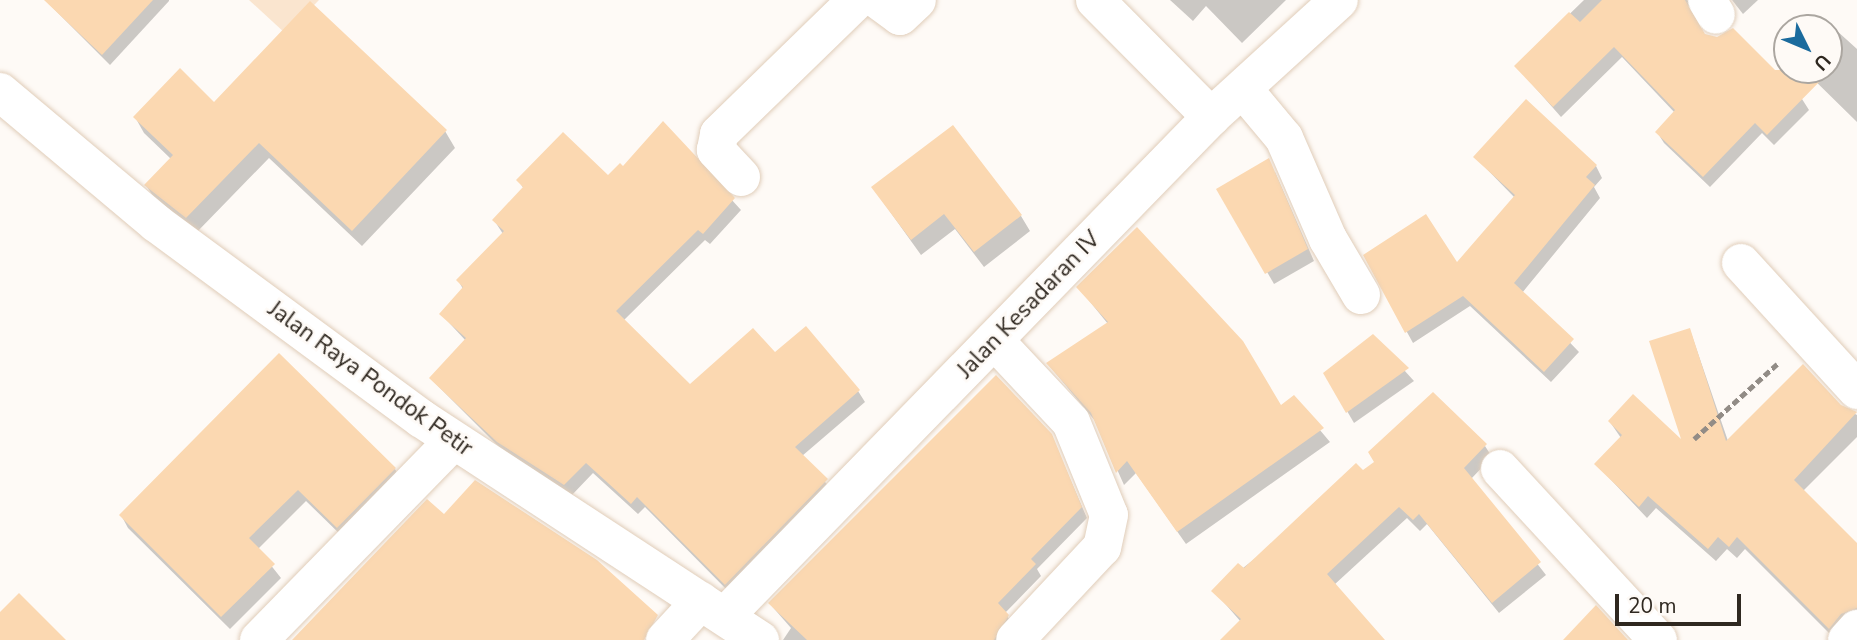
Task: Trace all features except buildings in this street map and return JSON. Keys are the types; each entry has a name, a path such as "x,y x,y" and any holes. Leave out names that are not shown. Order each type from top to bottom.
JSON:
{"street":[{"path":"741,177 716,150 719,134 857,0"},
{"path":"878,0 900,16 916,0"},
{"path":"1096,0 1211,117"},
{"name":"Jalan Kesadaran IV","path":"665,640 713,609 993,340 1211,117 1339,0"},
{"path":"1243,89 1284,138 1328,239 1362,295"},
{"name":"Jalan Raya Pondok Petir","path":"0,92 156,223 453,441 760,640"},
{"path":"1741,263 1857,390"},
{"path":"993,340 1071,422 1109,515 1102,547 1015,640"},
{"path":"259,640 453,441"},
{"path":"1500,469 1658,640"},
{"path":"1847,640 1857,629"}],"path":[{"path":"1694,439 1809,335"}],"shaded area":[{"path":"249,0 319,0 286,34"}]}
